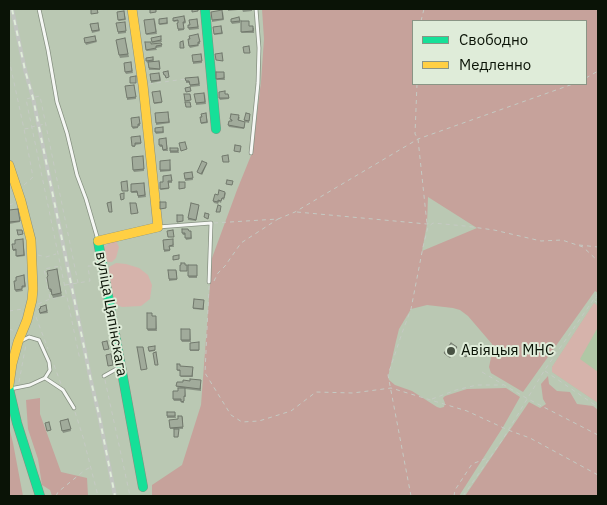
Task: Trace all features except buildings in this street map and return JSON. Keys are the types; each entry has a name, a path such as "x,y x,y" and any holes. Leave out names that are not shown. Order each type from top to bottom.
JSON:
{"street":[{"path":"132,9 144,85 158,227"},
{"path":"205,9 216,129"},
{"path":"9,164 30,234 32,254 32,300 12,364 17,422 40,496"},
{"name":"вуліца Цяпінскага","path":"143,487 98,241 158,227"}],"lane":[{"path":"39,9 57,102 98,241"},
{"path":"251,153 258,83 259,48 256,9"},
{"path":"158,227 211,224 209,282"},
{"path":"14,388 30,385 45,378 50,370 49,362 39,340 28,338 18,342"},
{"path":"104,376 121,366"},
{"path":"45,378 63,390 74,408"}],"path":[{"path":"9,59 33,177 17,189"},
{"path":"587,77 598,71"},
{"path":"144,85 191,78"},
{"path":"417,85 415,134 418,139 427,224"},
{"path":"570,85 418,139 296,212 278,219 241,243 214,281 209,282 205,373 231,415 242,422 259,421 291,411 316,392 353,393 391,388 467,411 530,438 598,475"},
{"path":"78,283 40,96 26,99 80,360"},
{"path":"24,129 45,124"},
{"path":"296,212 433,223 494,230 541,241 562,240 582,247 598,261"},
{"path":"211,224 278,219"},
{"path":"411,496 388,375 411,309 428,227 433,223"},
{"path":"575,245 598,247"},
{"path":"32,254 46,257 57,254"},
{"path":"64,285 90,281 88,266 102,265"},
{"path":"50,299 44,269 60,266"},
{"path":"463,496 491,457 544,371 598,295"},
{"path":"9,311 30,308 50,299 66,296"},
{"path":"593,300 598,303"},
{"path":"33,324 36,317"},
{"path":"14,388 28,338"},
{"path":"544,371 598,407"},
{"path":"482,372 528,399 598,435"},
{"path":"104,376 130,496"},
{"path":"430,400 456,390 477,385 504,385"},
{"path":"74,408 84,437 98,496"},
{"path":"454,496 472,464 491,457"},
{"path":"56,496 58,492 91,467"}],"shaded area":[{"path":"262,9 598,9 598,293 595,291 523,392 491,373 489,367 493,348 492,344 468,316 460,310 427,305 411,309 399,329 388,377 395,385 412,391 440,408 444,407 443,398 445,396 467,389 506,388 520,397 459,496 152,496 152,485 182,465 201,405 212,258 252,153 261,82 264,39","holes":["428,197 477,228 422,251 427,224"]},
{"path":"111,241 116,241 119,247 116,258 109,262 105,260 103,253 104,248"},
{"path":"116,263 139,268 148,275 152,285 150,299 141,306 122,307 117,305 108,280 109,267"},
{"path":"594,303 598,306 598,403 552,372 552,367"},
{"path":"594,303 598,306 598,327 580,359 598,372 598,403 552,372 552,367"},
{"path":"548,376 549,384 557,391 570,392 577,404 593,406 598,410 598,496 465,496 529,402 540,408 546,404 543,399 541,384"},
{"path":"40,398 40,414 61,472 87,478 88,496 52,496 50,490 42,485 38,459 28,429 26,400"},
{"path":"9,427 13,443 23,496 9,496"}],"railway":[{"path":"12,9 33,98 115,496"}],"traffic: fast":[{"path":"205,9 216,129"},
{"path":"98,241 143,487"},
{"path":"9,385 17,423 40,496"}],"traffic: slow":[{"path":"98,241 158,227 143,85 132,9"},
{"path":"9,165 31,240 33,289 27,320 12,364 9,385"}],"place":[{"name":"Авіяцыя МНС","path":"451,351"}]}
